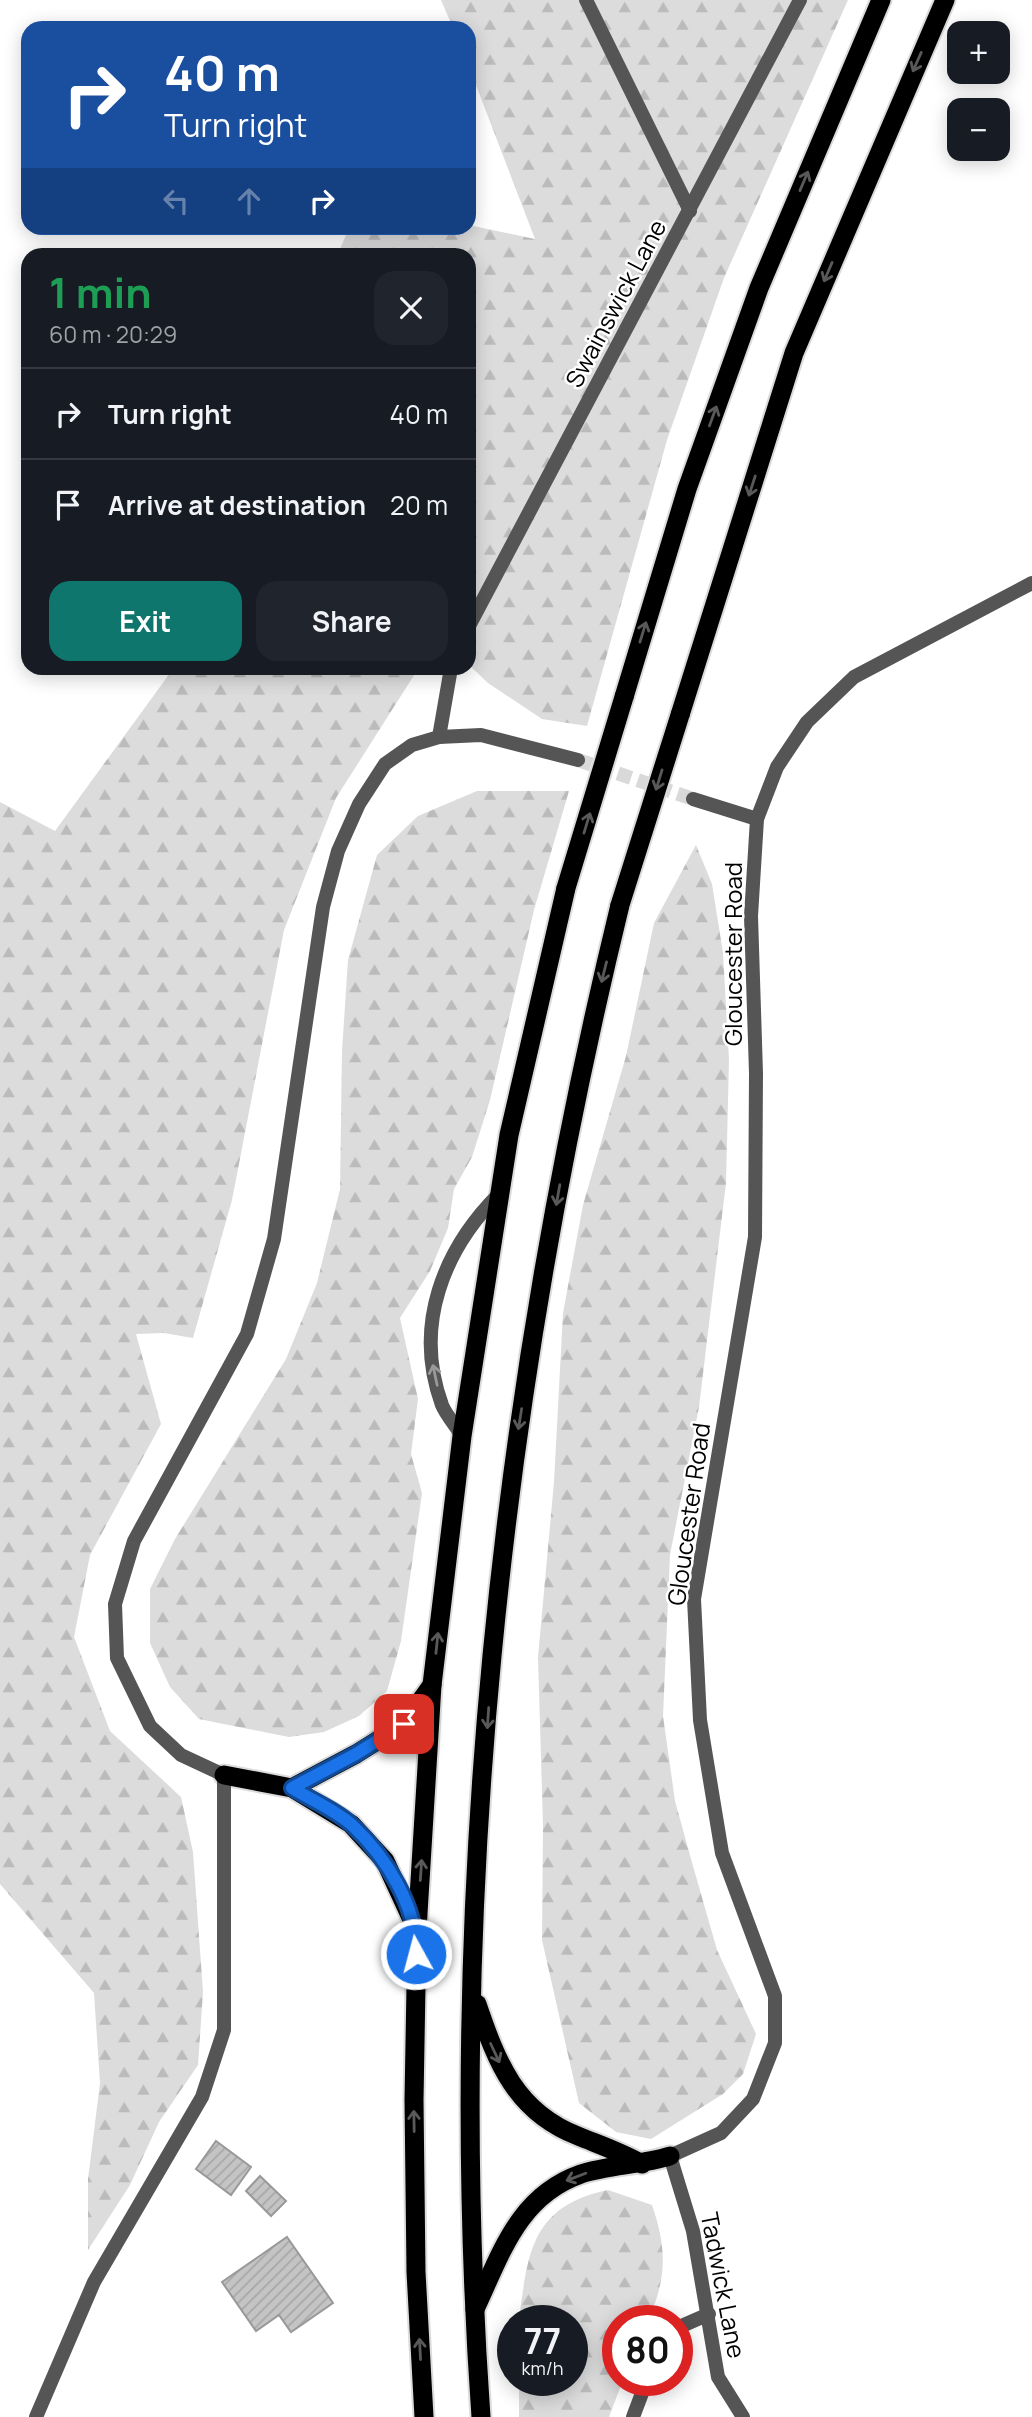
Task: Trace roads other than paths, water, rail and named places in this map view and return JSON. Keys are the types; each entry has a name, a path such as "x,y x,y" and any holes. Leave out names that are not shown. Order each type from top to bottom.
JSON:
{"highway":[{"path":"424,2417 416,2272 414,2113 417,1930 432,1685 462,1436 512,1122 566,888 687,489 759,288 881,0"},
{"path":"481,2417 473,2313 471,1989 475,1882 492,1659 516,1445 586,1044 620,905 794,353 944,0"},
{"path":"292,1788 356,1754 404,1724 432,1685"},
{"path":"224,1775 292,1788 351,1824 385,1861 417,1930"},
{"path":"471,1989 492,2048 509,2081 527,2106 577,2136 609,2146 642,2164"},
{"path":"473,2313 512,2233 538,2197 582,2174 642,2164 670,2156"}],"street":[{"path":"586,0 690,211"},
{"name":"Swainswick Lane","path":"476,613 800,0"},
{"name":"Gloucester Road","path":"670,2156 721,2133 753,2099 775,2043 775,1996 722,1853 700,1720 694,1600 755,1237 756,1073 751,916 757,819 777,767 800,733 854,677 1032,583"},
{"path":"439,737 450,675"},
{"path":"36,2417 94,2283 202,2097 225,2029 224,1775 181,1755 150,1726 117,1658 115,1604 134,1541 247,1335 274,1239 323,907 338,851 359,804 385,764 412,745 439,737 481,735 578,760"},
{"path":"693,799 757,819"},
{"path":"462,1436 442,1406 430,1352 434,1300 447,1261 474,1218 499,1194"},
{"name":"Tadwick Lane","path":"670,2156 693,2231 718,2377 743,2417"},
{"path":"693,2321 709,2314"},
{"path":"633,2417 641,2396"}],"tunnel":[{"path":"578,760 693,799"}]}
